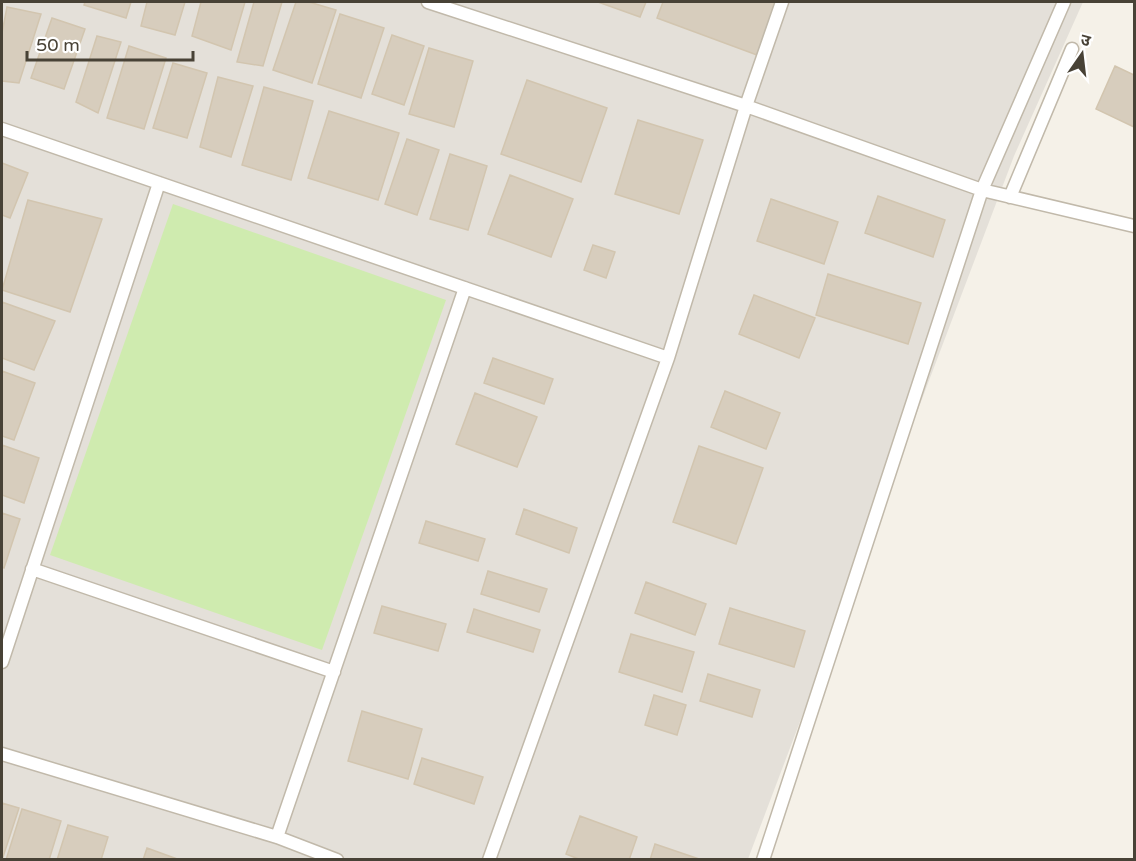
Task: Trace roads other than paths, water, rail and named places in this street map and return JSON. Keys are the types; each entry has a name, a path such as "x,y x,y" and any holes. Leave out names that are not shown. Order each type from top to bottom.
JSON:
{"lane":[{"path":"428,2 746,106 982,190 1134,226"},
{"path":"489,860 668,358 746,106 782,2"},
{"path":"763,860 982,190 1064,2"},
{"path":"1010,197 1072,49"},
{"path":"2,129 668,358"},
{"path":"2,662 159,183"},
{"path":"277,837 465,288"},
{"path":"32,570 334,672"},
{"path":"2,754 277,837 337,860"}]}
